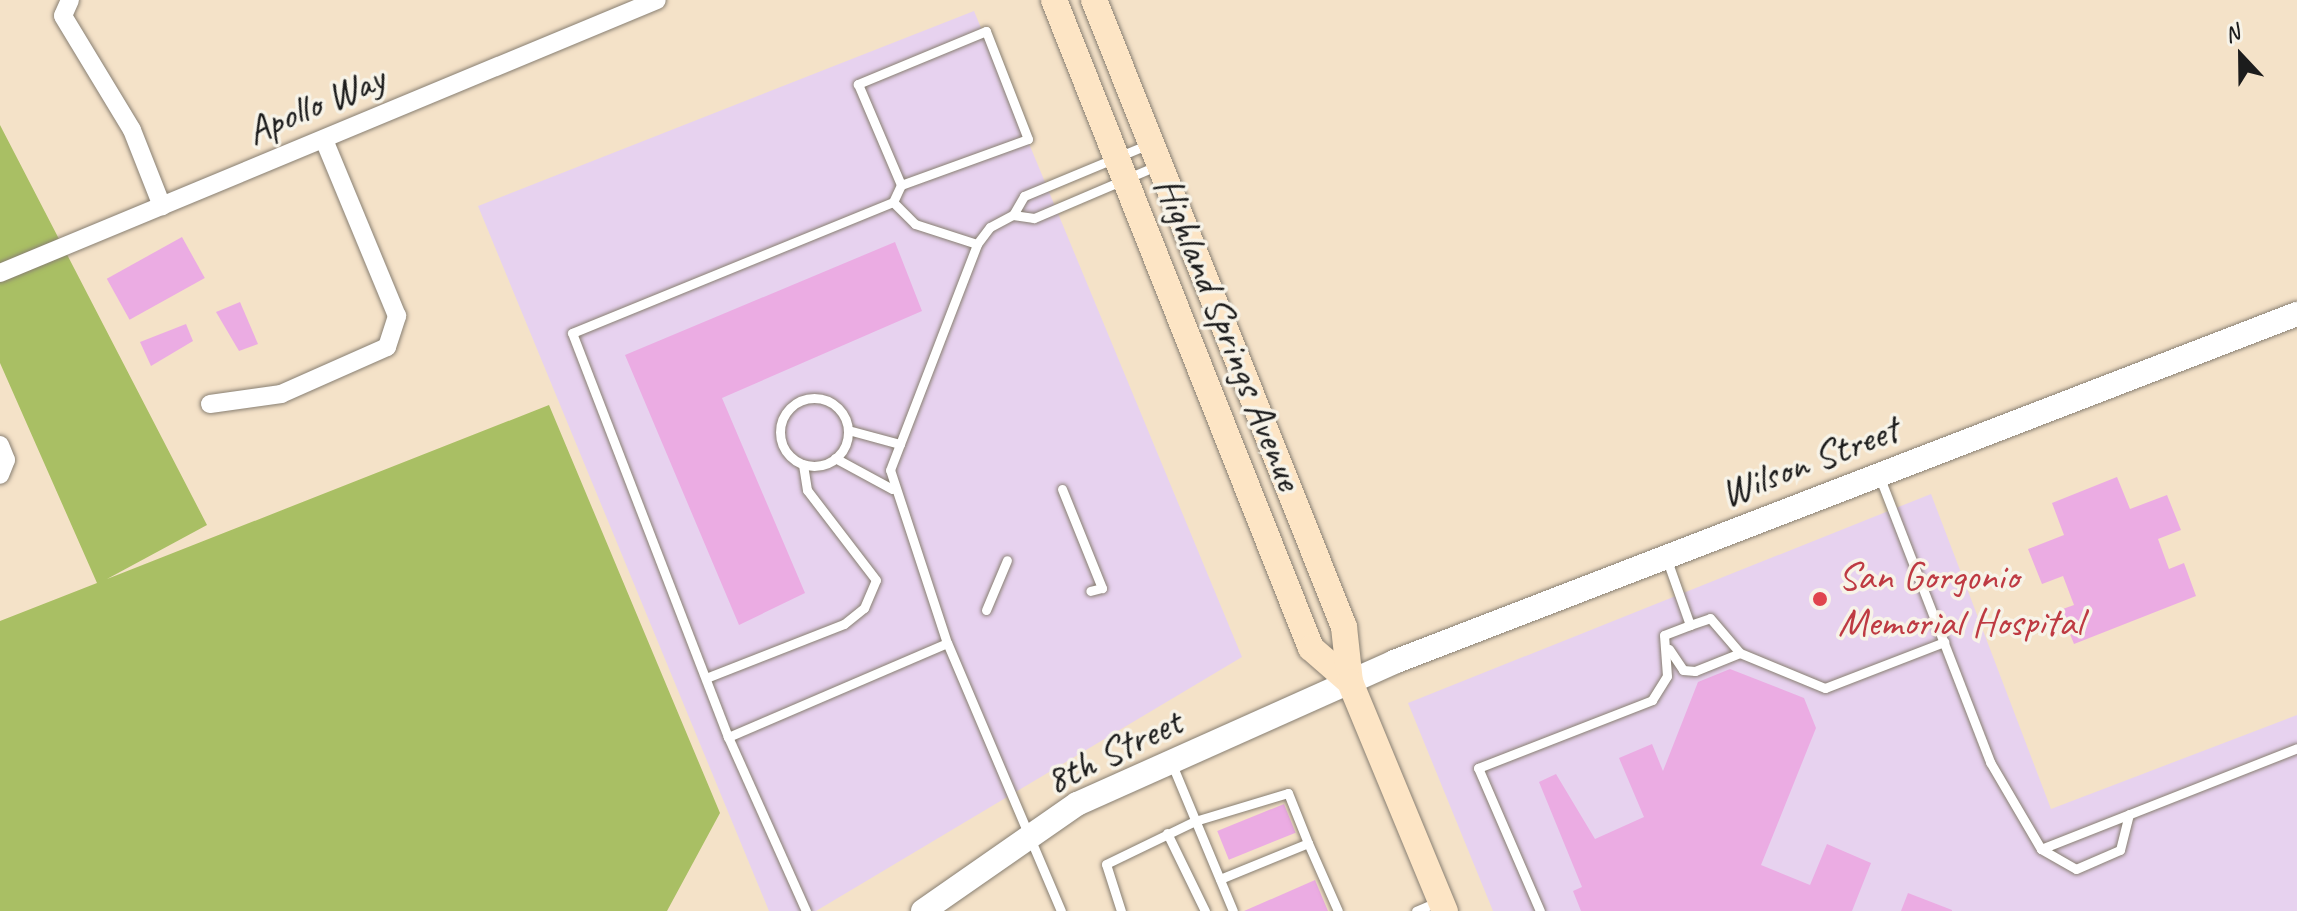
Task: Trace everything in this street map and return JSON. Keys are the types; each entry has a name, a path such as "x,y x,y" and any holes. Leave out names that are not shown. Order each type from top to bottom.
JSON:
{"main road":[{"name":"Highland Springs Avenue","path":"1054,0 1311,648 1350,682"},
{"name":"Highland Springs Avenue","path":"1094,0 1344,627 1350,682 1434,908"}],"street":[{"path":"70,0 63,16 132,130 162,206"},
{"name":"Apollo Way","path":"0,273 657,0"},
{"path":"210,404 281,394 387,347 397,316 324,140"},
{"name":"Wilson Street","path":"1350,682 2297,314"},
{"path":"0,445 6,460 0,475"},
{"name":"8th Street","path":"923,911 1077,804 1350,682"}],"lane":[{"path":"806,911 728,737 572,333 893,202 901,185 1028,139 986,31 858,84 901,185"},
{"path":"1061,911 1032,836 947,643 892,489 900,444 977,244 1013,215 1024,196 1120,169 1156,154"},
{"path":"1013,215 1034,218 1120,169 1156,154"},
{"path":"893,202 915,224 977,244"},
{"path":"706,678 844,624 868,600 876,580 807,490 803,464 786,451 780,429 798,402 831,402 848,430 900,444"},
{"path":"835,458 848,430"},
{"path":"803,464 835,458 892,489"},
{"path":"1879,475 1990,762 2041,849 2076,869 2120,850 2129,814"},
{"path":"1062,489 1102,588 1090,591"},
{"path":"1666,557 1690,625"},
{"path":"986,610 1007,560"},
{"path":"1740,653 1695,671 1683,670 1664,635 1710,618 1740,653 1825,688 1944,642"},
{"path":"728,737 947,643"},
{"path":"1540,911 1478,768 1652,700 1667,676 1669,649"},
{"path":"2041,849 2297,748"},
{"path":"1171,762 1233,911"},
{"path":"1121,911 1106,864 1195,821 1288,793 1338,911"},
{"path":"1167,833 1195,906 1205,911"},
{"path":"1220,879 1308,843"}],"shaded area":[{"path":"974,11 1242,657 816,911 769,911 478,206"},
{"name":"San Gorgonio Memorial Hospital","path":"1931,494 2051,809 2297,715 2297,911 1493,911 1408,703"}],"green space":[{"path":"0,125 207,525 107,579 549,405 720,813 667,911 0,911 0,621 97,583 0,363"}],"building":[{"path":"182,237 205,278 130,320 107,279"},
{"path":"895,242 922,311 722,398 805,593 739,625 625,355"},
{"path":"240,302 258,344 239,351 216,312"},
{"path":"186,324 193,341 151,366 140,342"},
{"path":"2117,477 2130,509 2167,495 2181,530 2158,539 2169,569 2184,563 2196,596 2074,644 2060,610 2074,605 2063,576 2042,584 2028,549 2064,535 2052,503"},
{"path":"1730,669 1804,698 1816,728 1761,865 1810,885 1827,844 1871,863 1852,911 1581,911 1573,891 1582,887 1539,782 1556,774 1595,839 1644,817 1619,758 1652,744 1663,771 1698,682"},
{"path":"1284,804 1296,833 1229,860 1217,831"},
{"path":"1315,880 1328,911 1244,911"},
{"path":"1908,893 1952,910 1952,911 1901,911"}],"place":[{"name":"San Gorgonio Memorial Hospital","path":"1820,599"}]}
